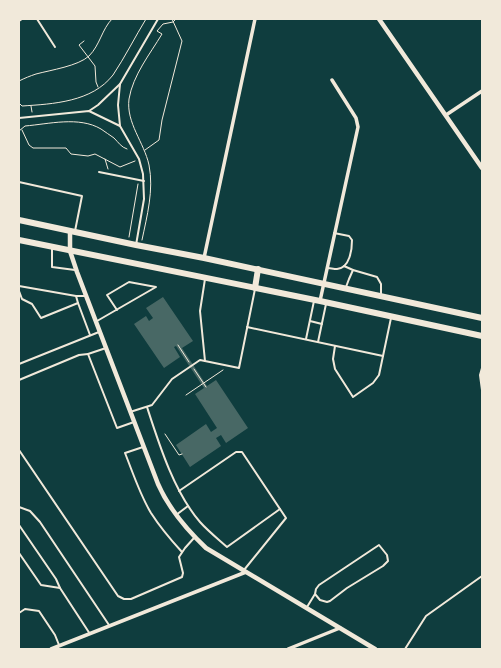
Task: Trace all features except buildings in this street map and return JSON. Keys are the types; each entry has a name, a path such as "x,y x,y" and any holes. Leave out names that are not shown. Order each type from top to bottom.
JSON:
{"main road":[{"path":"19,220 128,244 258,269 482,318"},
{"path":"19,240 320,301 482,336"},
{"path":"255,288 258,269"}],"street":[{"path":"204,258 255,19"},
{"path":"379,19 482,168"},
{"path":"320,301 358,127 356,118 332,80"},
{"path":"446,115 482,91"},
{"path":"72,231 70,251 76,270 143,447 164,498 176,515 206,548 375,649"},
{"path":"51,649 245,571"},
{"path":"288,649 340,628"}],"lane":[{"path":"36,19 55,47"},
{"path":"19,118 89,111 98,105 120,84 158,19"},
{"path":"120,84 118,106 120,126 139,158 144,181 144,200 138,246"},
{"path":"89,111 120,126"},
{"path":"99,172 144,181"},
{"path":"19,182 82,196 72,231"},
{"path":"326,268 338,269 344,266 352,253 352,240 349,236 334,233"},
{"path":"52,247 52,267 76,270"},
{"path":"344,266 377,277 381,284 381,296"},
{"path":"346,288 353,270"},
{"path":"205,361 200,311 206,278"},
{"path":"96,322 117,310 156,287 129,282 107,295 117,310"},
{"path":"19,286 76,296 86,296"},
{"path":"130,412 147,407 154,402 172,379 198,361 239,368 255,288"},
{"path":"19,291 20,300 32,304 41,318 78,303"},
{"path":"76,296 90,335"},
{"path":"306,339 310,321 320,301"},
{"path":"318,342 322,324 320,301"},
{"path":"335,346 333,360 335,369 353,397 370,386 381,372 391,316"},
{"path":"310,321 322,324"},
{"path":"247,327 383,356"},
{"path":"19,364 99,332"},
{"path":"19,380 79,355 88,354 106,348"},
{"path":"88,354 117,428 134,422"},
{"path":"482,368 480,375 482,390"},
{"path":"147,407 158,440 179,490 188,506 207,530 227,547 280,509"},
{"path":"143,447 125,453 144,500 151,513 164,533 182,552"},
{"path":"19,450 118,596 124,599 131,599 182,577 183,573 179,557 195,537"},
{"path":"179,490 236,452 240,452 246,458 286,518 245,571"},
{"path":"176,515 188,506"},
{"path":"19,507 30,511 40,522 110,626"},
{"path":"19,525 56,579 60,588 90,634"},
{"path":"306,608 319,585 379,546 387,555 388,561 383,566 347,588 333,600 327,602 320,600 315,594"},
{"path":"19,553 41,585 60,588"},
{"path":"405,649 426,616 482,576"},
{"path":"19,613 25,609 39,611 55,635 59,646"}],"path":[{"path":"19,81 68,66 88,57 98,44 112,19"},
{"path":"19,103 22,106 69,101 80,98 99,88 112,75 146,19"},
{"path":"145,150 157,142 160,138 162,120 182,41 172,19"},
{"path":"138,246 151,194 151,181 145,150 130,118 129,105 131,88 162,34 157,31 159,27 163,24 173,22 176,19"},
{"path":"144,22 148,25"},
{"path":"84,41 78,45 95,66 96,82 99,88"},
{"path":"19,131 25,126 78,122 94,125 100,128 113,138 122,148 129,150"},
{"path":"22,130 29,145 33,148 64,148 68,149 71,154 88,156 95,154 119,166 135,161 136,166"},
{"path":"105,158 108,169 107,174"},
{"path":"128,244 139,188 138,180"},
{"path":"178,345 189,362"},
{"path":"194,369 206,387"},
{"path":"186,395 224,370"},
{"path":"165,434 179,455 182,454"}]}
